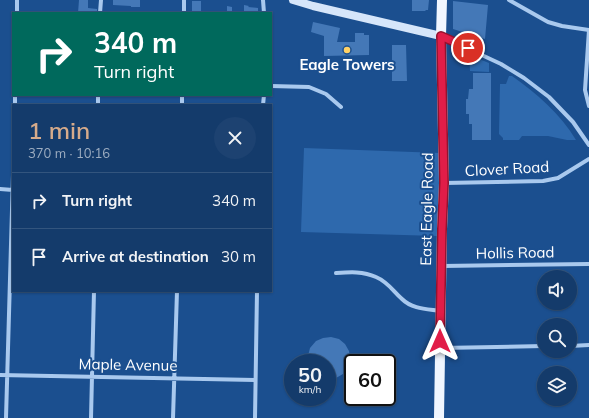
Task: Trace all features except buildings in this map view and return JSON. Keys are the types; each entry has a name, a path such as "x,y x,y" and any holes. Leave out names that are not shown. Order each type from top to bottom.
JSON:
{"main road":[{"name":"East Eagle Road","path":"439,418 441,348 440,311 444,183 441,36 442,0"}],"street":[{"path":"17,0 17,12"},
{"path":"100,0 100,12"},
{"path":"184,0 184,12"},
{"path":"263,0 264,12"},
{"path":"293,0 441,36 501,64 524,78 549,97 573,122 589,145"},
{"path":"509,0 548,22 562,26 589,30 585,90 589,106"},
{"path":"272,86 309,87 326,94 341,107"},
{"name":"Clover Road","path":"444,183 543,182 558,178 589,158"},
{"path":"0,189 12,190"},
{"path":"6,418 12,221"},
{"name":"Hollis Road","path":"442,266 589,264"},
{"path":"336,273 361,272 377,277 391,286 402,300 419,308 440,311"},
{"path":"91,418 94,292"},
{"path":"173,418 176,292"},
{"path":"254,418 257,292"},
{"path":"577,346 589,345"},
{"path":"441,348 537,346"},
{"name":"Maple Avenue","path":"0,375 255,380"}],"shaded area":[{"path":"469,55 489,63 489,72 470,71"},
{"path":"509,76 512,76 539,97 563,121 576,140 567,140 548,136 522,136 519,140 503,140 499,134 500,84 506,84"},
{"path":"304,148 440,153 437,236 301,232"}],"place":[{"name":"Eagle Towers","path":"347,50"}],"route":[{"path":"440,341 444,183 441,36 468,48"}]}
